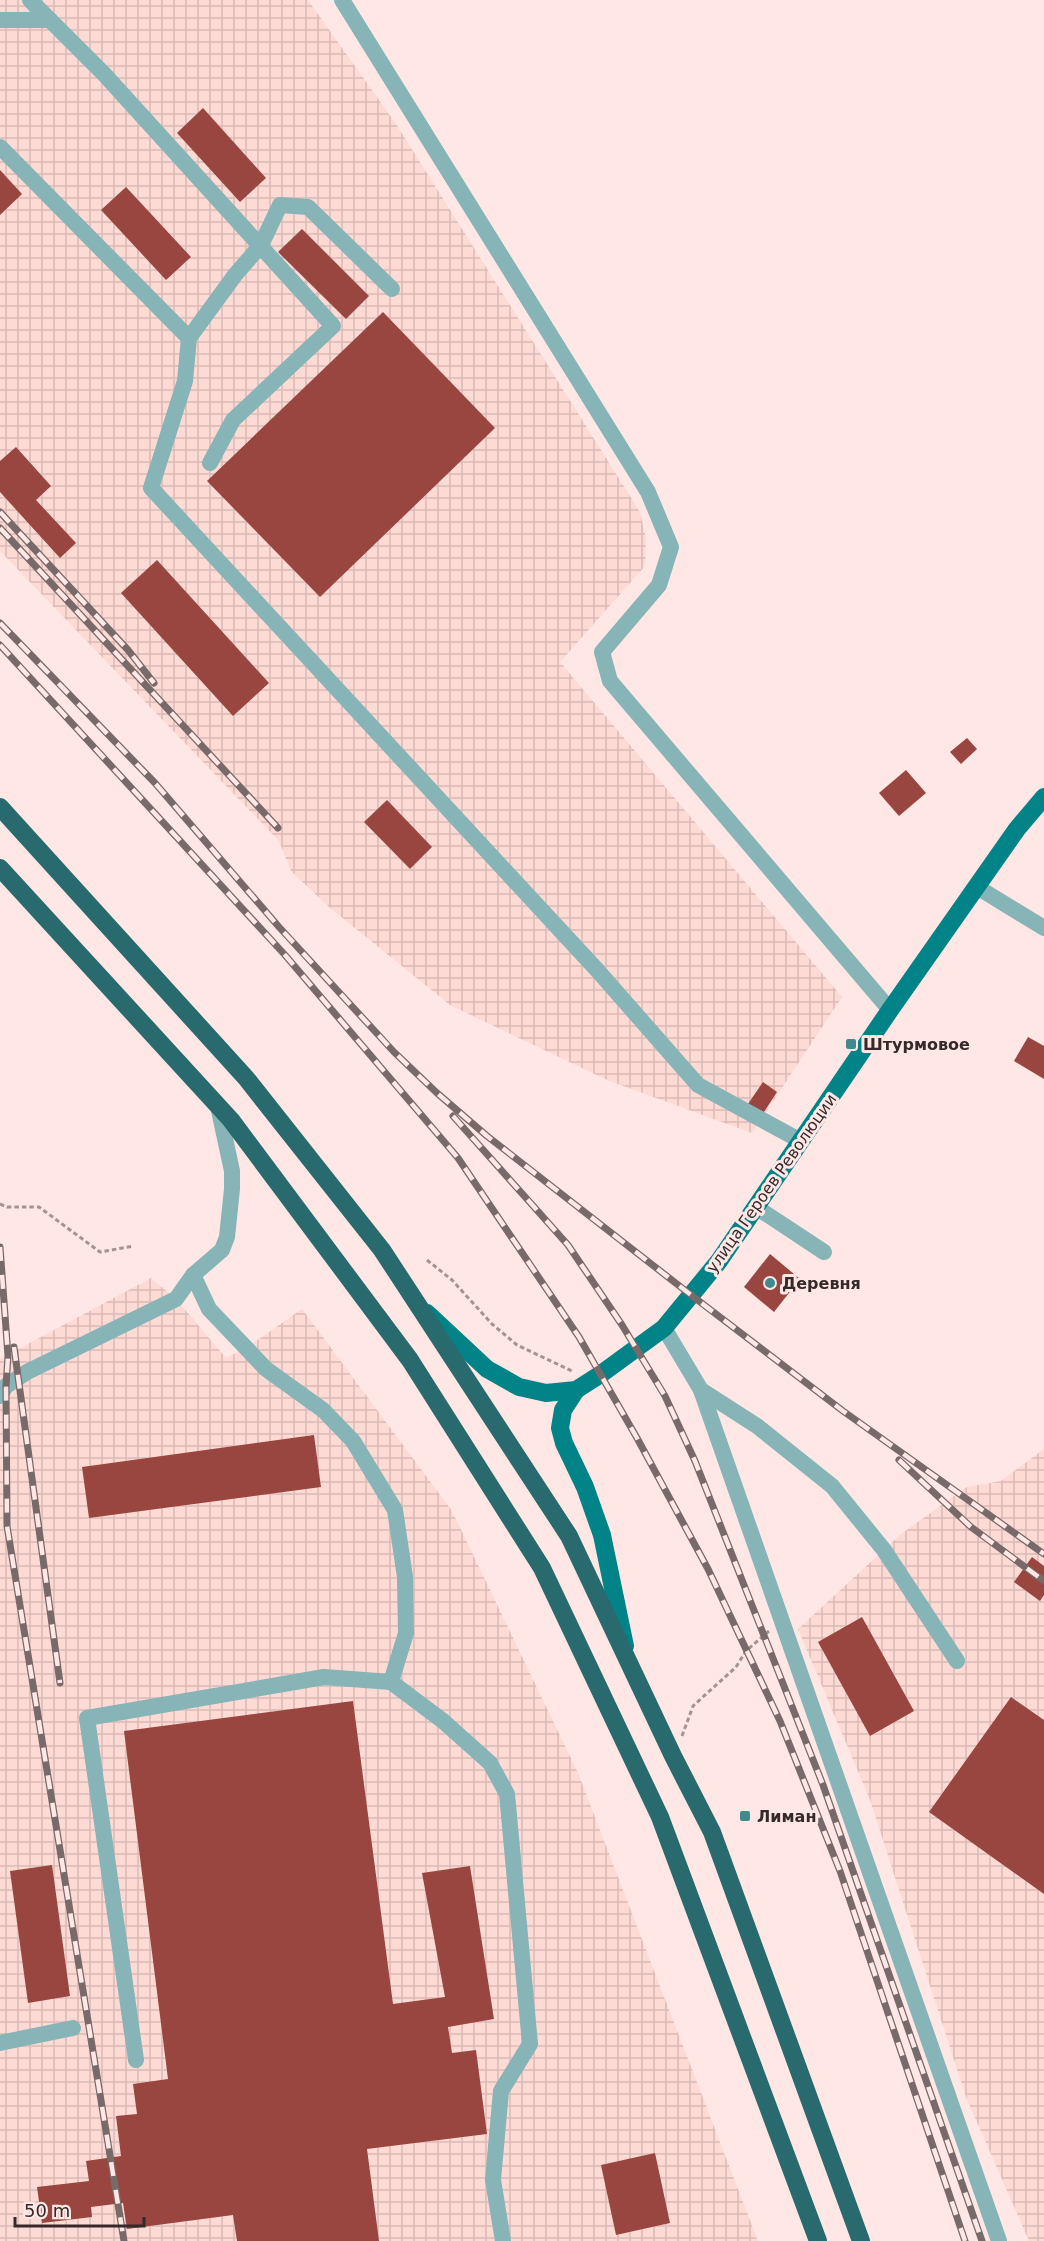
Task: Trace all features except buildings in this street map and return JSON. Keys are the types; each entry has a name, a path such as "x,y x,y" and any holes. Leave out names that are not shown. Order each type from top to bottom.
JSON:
{"highway":[{"path":"0,807 246,1077 382,1250 569,1536 628,1663 712,1833 861,2241"},
{"path":"0,868 231,1120 410,1360 542,1568 660,1817 818,2241"}],"main road":[{"name":"улица Героев Революции","path":"420,1306 487,1369 519,1387 546,1393 576,1389 664,1328 719,1261 890,1010 1017,829 1044,797"},
{"path":"576,1389 563,1410 560,1428 602,1535 628,1663"}],"street":[{"path":"30,0 104,74 333,326 233,420 210,463"},
{"path":"342,0 648,492 671,547 659,585 602,652 609,681 890,1010"},
{"path":"0,20 50,21"},
{"path":"0,147 189,338"},
{"path":"392,289 308,207 280,205 261,245 235,275 189,338 185,381 151,488 590,962 698,1085 801,1141"},
{"path":"977,886 1044,928"},
{"path":"0,1396 6,1386 27,1372 176,1299 193,1275 222,1250 228,1237 232,1171 218,1106"},
{"path":"756,1207 824,1252"},
{"path":"193,1275 209,1309 266,1369 324,1410 353,1441 395,1509 405,1577 406,1633 391,1682"},
{"path":"664,1328 701,1390 999,2241"},
{"path":"701,1390 757,1426 832,1486 884,1550 957,1661"},
{"path":"136,2060 87,1718 324,1677 391,1682 443,1721 490,1763 507,1794 530,2044 501,2091 493,2180 503,2241"},
{"path":"0,2043 73,2028"}],"path":[{"path":"0,1204 7,1207 39,1207 100,1252 134,1246"},
{"path":"427,1260 452,1280 492,1324 517,1345 592,1380"},
{"path":"682,1736 693,1706 736,1666 746,1651 781,1621"}],"shaded area":[{"path":"0,0 308,0 396,124 640,512 646,539 645,566 560,662 842,997 752,1133 607,1080 450,1005 329,907 291,871 279,841 0,551"},
{"path":"151,1278 176,1299 226,1358 246,1348 302,1309 452,1511 578,1773 758,2241 0,2241 0,1359"},
{"path":"1044,1449 1044,2241 1029,2241 966,2097 870,1800 798,1629 901,1534 967,1487 1001,1481"}],"railway":[{"path":"0,512 128,650 154,683"},
{"path":"0,528 278,828"},
{"path":"0,623 155,783 279,927 394,1052 437,1093 487,1136 843,1411 1044,1554"},
{"path":"0,645 285,955 458,1158 579,1337 708,1569 780,1721 840,1871 965,2241"},
{"path":"453,1116 568,1245 622,1325 665,1396 695,1461 823,1785 982,2241"},
{"path":"0,1247 8,1356 6,1386 7,1526 124,2241"},
{"path":"14,1347 60,1683"},
{"path":"899,1460 971,1527 1044,1581"}],"place":[{"name":"Штурмовое","path":"851,1044"},
{"name":"Деревня","path":"770,1283"},
{"name":"Лиман","path":"745,1816"}]}
